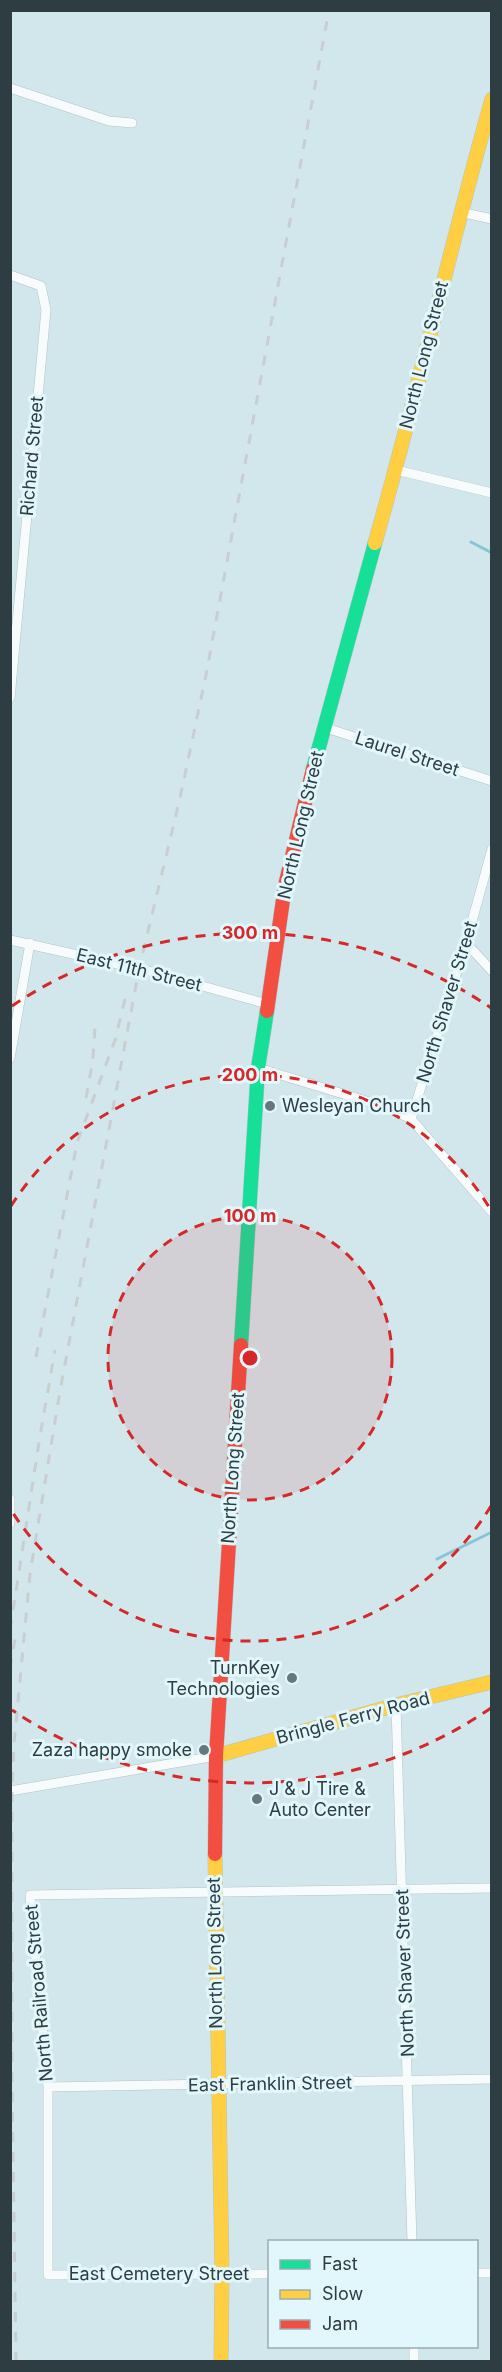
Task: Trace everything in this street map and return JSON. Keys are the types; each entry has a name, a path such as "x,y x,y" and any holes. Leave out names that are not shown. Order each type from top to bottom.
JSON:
{"street":[{"path":"10,88 109,122 132,123"},
{"name":"North Long Street","path":"221,2361 222,2274 214,1891 216,1756 258,1068 285,886 323,727 396,470 460,212 492,99"},
{"path":"460,212 492,219"},
{"name":"Richard Street","path":"10,275 41,286 46,310 10,698"},
{"path":"396,470 492,493"},
{"name":"Laurel Street","path":"323,727 492,781"},
{"name":"North Shaver Street","path":"411,1119 466,943 492,849"},
{"name":"East 11th Street","path":"10,940 145,970 267,1004"},
{"path":"10,1058 30,943"},
{"path":"466,943 492,971"},
{"path":"258,1068 386,1107 411,1119 492,1212"},
{"path":"10,1499 10,1523"},
{"name":"Bringle Ferry Road","path":"216,1756 396,1705 492,1682"},
{"name":"North Shaver Street","path":"396,1705 412,2240"},
{"path":"10,1791 216,1756"},
{"path":"214,1891 492,1888"},
{"name":"North Railroad Street","path":"48,2275 48,2087 30,1896 214,1891"},
{"name":"East Franklin Street","path":"48,2087 492,2079"},
{"name":"East Cemetery Street","path":"48,2275 268,2274"}],"waterway":[{"path":"471,542 492,553"},
{"path":"437,1559 492,1532"}],"railway":[{"path":"16,2362 12,2078 12,1791 14,1744 30,1574 60,1391 139,969 180,798 206,675 329,10"},
{"path":"36,1357 77,1143 115,1040 127,991"},
{"path":"86,1098 93,1059 95,1027"},
{"path":"10,1630 55,1350"},
{"path":"10,1669 15,1639"}],"traffic: fast":[{"path":"313,769 375,543"},
{"path":"241,1345 258,1068 267,1011"}],"traffic: slow":[{"path":"375,543 492,99"},
{"path":"216,1756 396,1705 492,1682"},
{"path":"215,1854 222,2274 221,2362"}],"traffic: jam":[{"path":"267,1011 285,886 313,769"},
{"path":"215,1854 216,1756 241,1345"}],"place":[{"name":"Wesleyan Church","path":"270,1106"},
{"name":"TurnKey Technologies","path":"292,1678"},
{"name":"Zaza happy smoke","path":"204,1750"},
{"name":"J & J Tire & Auto Center","path":"257,1799"}]}
